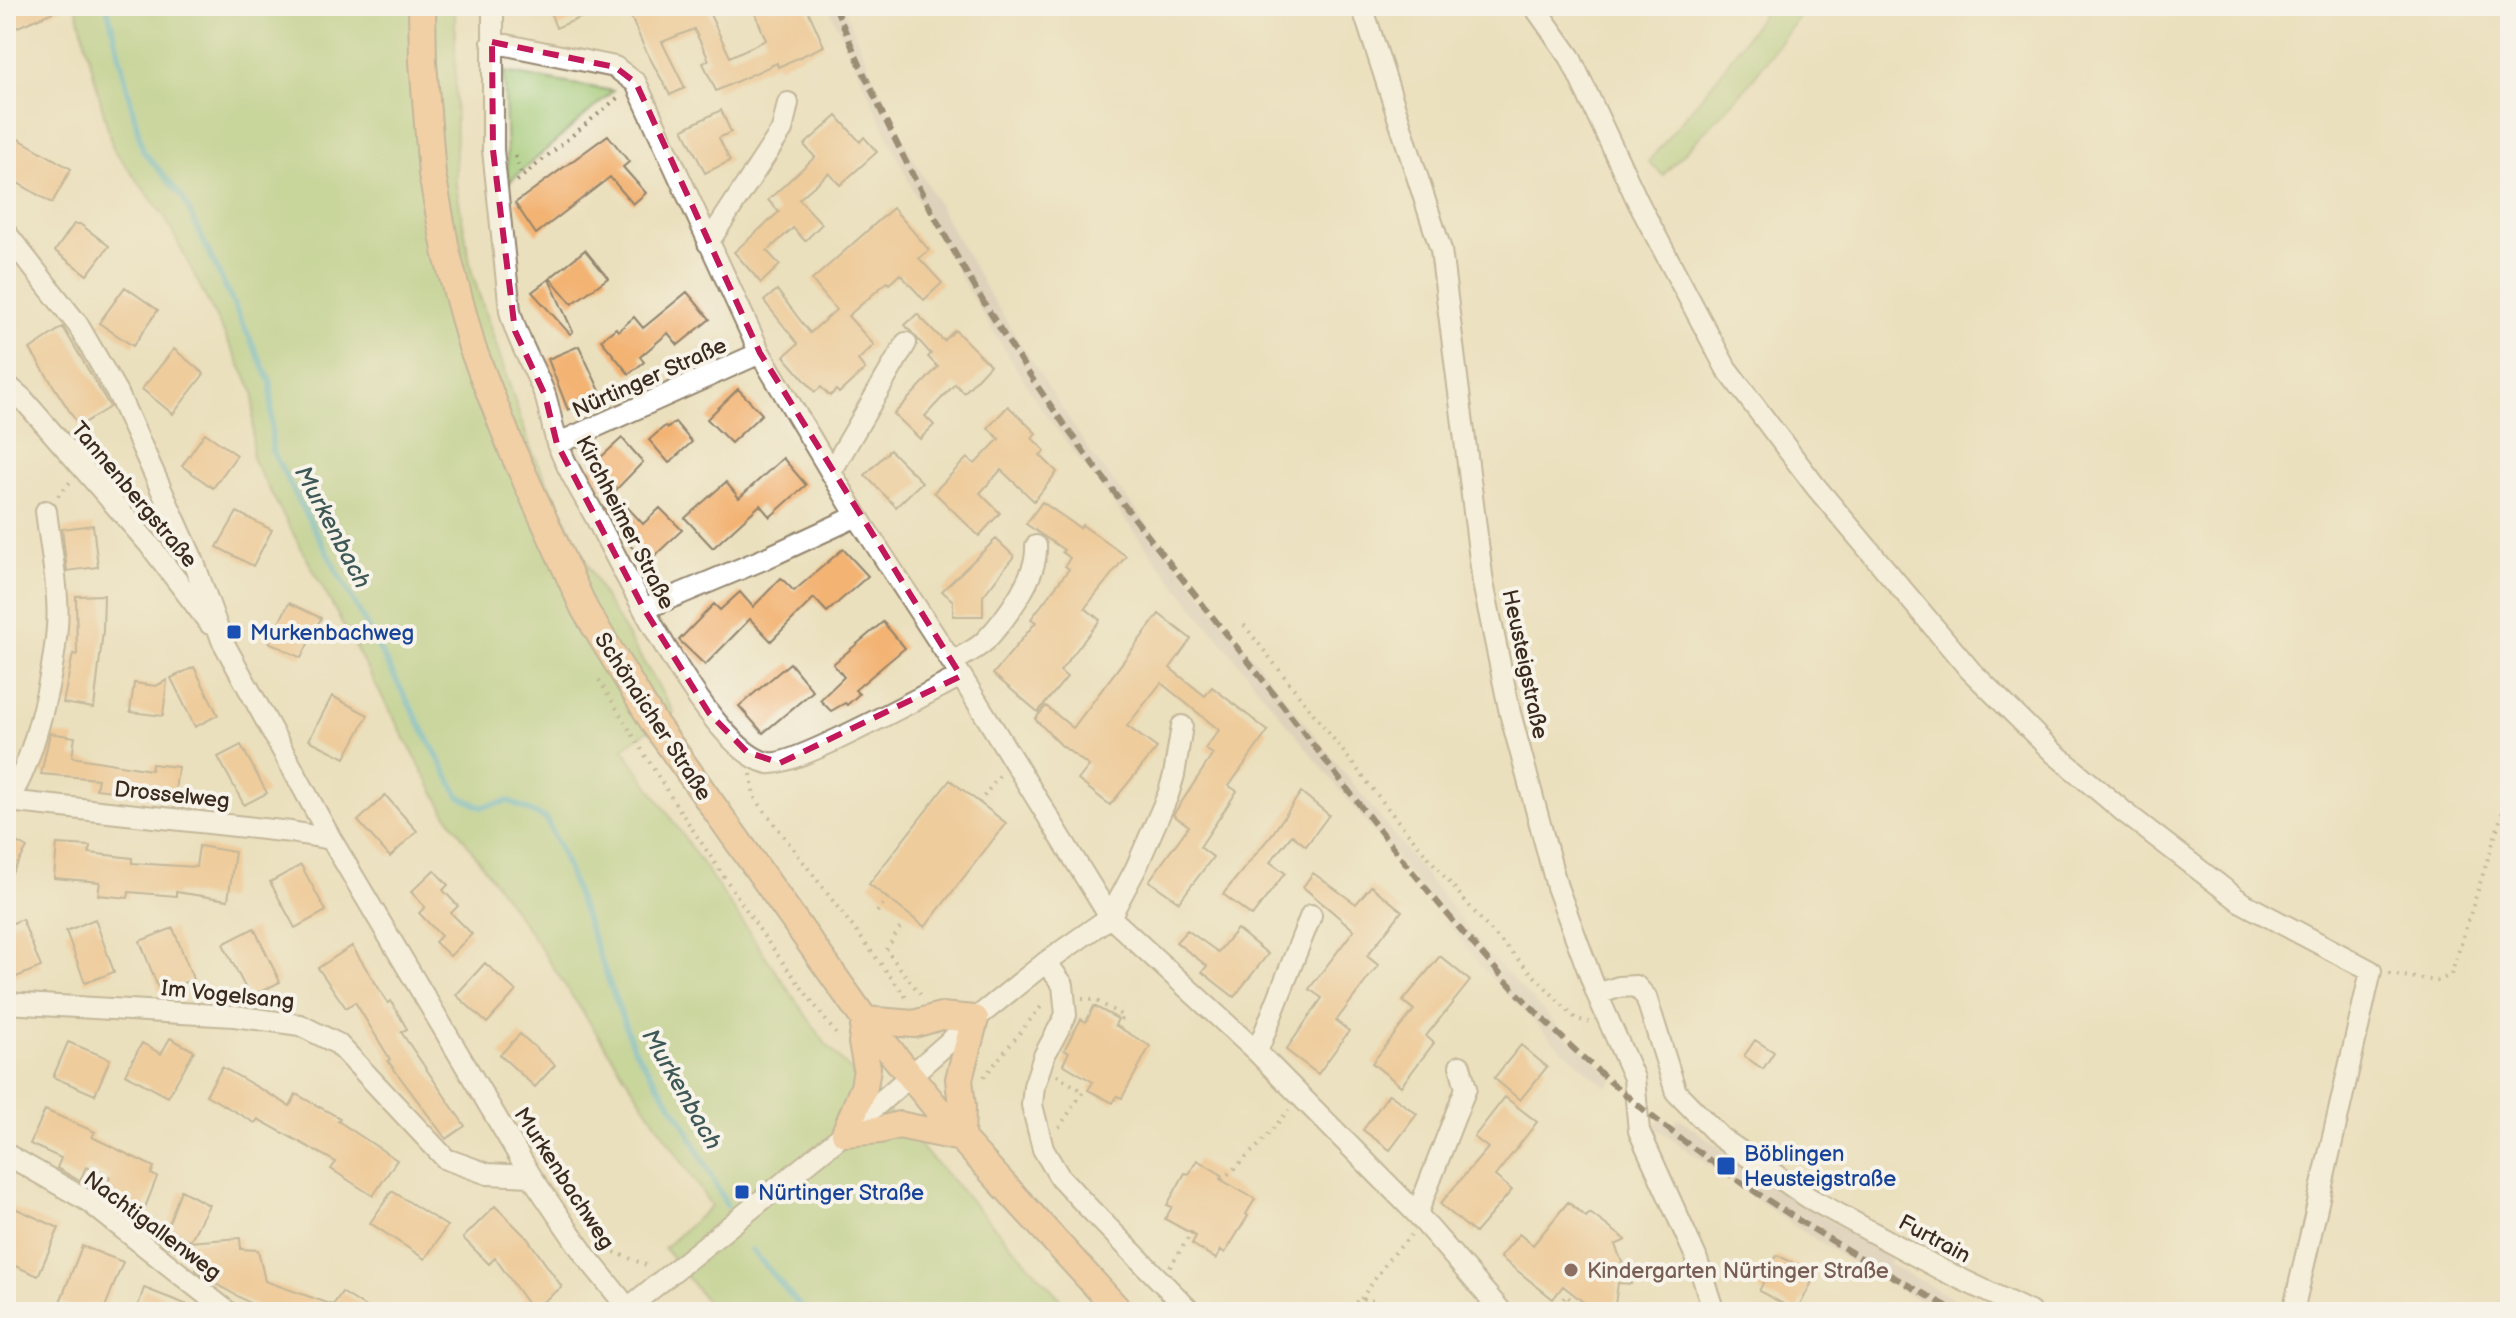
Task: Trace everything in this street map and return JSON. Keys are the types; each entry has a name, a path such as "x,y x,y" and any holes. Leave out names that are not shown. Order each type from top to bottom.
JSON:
{"main road":[{"name":"Schönaicher Straße","path":"422,6 432,174 447,255 472,347 513,452 585,610 654,723 865,1020 961,1138 1120,1312"},
{"path":"915,1017 975,1019 959,1079 961,1138 899,1125 845,1133 866,1078 862,1043 865,1020 915,1017"}],"street":[{"name":"Kirchheimer Straße","path":"493,6 493,150 510,311 515,331 545,395 557,444 644,609 709,713 747,752"},
{"name":"Heusteigstraße","path":"1362,6 1441,250 1483,583 1510,713 1557,887 1597,994 1634,1078 1636,1113 1646,1149 1696,1257 1714,1312"},
{"path":"1534,6 1570,57 1639,204 1726,368 1816,487 1970,670 2054,753 2241,902 2371,971 2293,1312"},
{"path":"492,42 615,67 636,83"},
{"name":"Nürtinger Straße","path":"636,83 760,353 857,516 957,669 1110,917 1301,1096 1420,1218 1502,1312"},
{"path":"708,243 782,130 788,103"},
{"name":"Murkenbachweg","path":"6,233 78,325 119,396 193,560 222,640 331,839 531,1176 585,1255 629,1310 911,1077"},
{"path":"831,472 906,343"},
{"name":"Nürtinger Straße","path":"557,444 760,353"},
{"name":"Tannenbergstraße","path":"6,384 22,398 149,544 222,640"},
{"path":"7,801 23,774 45,694 57,625 46,511"},
{"path":"644,609 857,516"},
{"path":"747,752 767,763 780,763 807,753 957,669 1004,618 1029,577 1037,556 1036,546"},
{"path":"911,1077 975,1019 1046,962 1110,917 1136,868 1168,795 1182,726"},
{"name":"Drosselweg","path":"7,801 331,839"},
{"path":"1257,1052 1311,915"},
{"path":"1046,962 1064,993 1066,1015 1034,1086 1032,1105 1043,1149 1059,1176 1191,1312"},
{"name":"Furtrain","path":"1597,994 1619,987 1636,986 1646,997 1676,1092 1721,1138 1809,1198 1942,1270 2030,1312"},
{"name":"Im Vogelsang","path":"6,1003 234,1016 300,1025 338,1044 446,1159 488,1174 531,1176"},
{"path":"1420,1218 1466,1088 1460,1066"},
{"name":"Nachtigallenweg","path":"6,1154 88,1201 228,1312"}],"path":[{"path":"499,196 636,83"},
{"path":"46,511 82,467"},
{"path":"1244,625 1397,820 1488,928 1576,1019 1611,1028"},
{"path":"747,752 754,797 915,1017 929,1006 886,950 900,928"},
{"path":"979,803 1012,758"},
{"path":"2371,971 2437,981 2451,975 2510,789"},
{"path":"877,912 887,898"},
{"path":"976,1086 1043,1004 1064,993 1095,1000 1123,1016 1118,1027"},
{"path":"1041,1065 1083,1092 1043,1149"},
{"path":"1222,1180 1259,1145 1301,1096"},
{"path":"1343,1312 1361,1299 1420,1218"},
{"path":"1160,1282 1194,1229"},
{"path":"598,1246 650,1266 664,1279"},
{"path":"1554,1312 1566,1295 1574,1303 1576,1312"},
{"path":"1361,1299 1440,1312"}],"highlighted area":[{"path":"492,42 615,67 636,83 760,353 961,676 780,763 747,752 709,713 644,609 557,444 545,395 515,331 493,150"}],"shaded area":[{"path":"828,6 843,6 884,101 936,201 988,292 1089,451 1486,951 1566,1035 1615,1078 1606,1087 1558,1046 1483,969 1148,550 1042,410 922,210"},
{"path":"1661,1117 1672,1125 1679,1118 1769,1183 1892,1258 1889,1264 1979,1312 1940,1312 1855,1265 1653,1126"}],"green space":[{"path":"76,6 455,6 456,185 472,273 531,449 605,599 674,712 623,748 825,1043 1073,1312 715,1312 664,1248 711,1206 535,940 445,812 252,458 254,393 165,217 113,149"},
{"path":"1768,6 1807,6 1746,88 1663,175 1648,162 1717,78"},
{"path":"504,72 613,91 508,183"}],"building":[{"path":"6,6 67,6 6,32"},
{"path":"548,6 609,6 556,28"},
{"path":"626,6 706,6 730,57 766,40 752,6 806,6 824,46 716,91 703,63 709,60 694,29 662,42 685,88 670,95"},
{"path":"721,110 731,132 719,138 730,161 705,173 683,129"},
{"path":"837,116 860,142 864,137 877,152 840,185 829,173 799,199 822,224 805,241 793,228 767,251 780,265 761,283 734,252 779,212 768,200 815,157 804,145"},
{"path":"608,135 629,162 623,167 646,193 633,204 610,177 536,234 515,203"},
{"path":"17,138 71,169 52,203 6,176 6,157"},
{"path":"893,208 929,250 919,258 942,283 924,300 900,274 889,284 887,282 848,316 874,345 858,360 865,369 839,393 836,390 830,396 821,387 815,392 784,356 798,344 764,301 777,290 810,333 836,310 812,280"},
{"path":"74,224 80,224 109,246 87,275 55,251"},
{"path":"585,250 608,278 572,304 550,278"},
{"path":"549,279 573,332 570,334 532,292"},
{"path":"125,287 158,310 133,346 99,323"},
{"path":"687,292 710,319 678,345 668,333 640,357 644,362 629,374 601,340 634,317 643,328"},
{"path":"917,314 944,341 955,330 990,365 964,393 955,384 925,416 934,425 920,439 894,414 938,367 928,357 931,354 905,325"},
{"path":"63,327 110,407 79,426 30,349"},
{"path":"579,346 601,393 568,410 548,359"},
{"path":"174,349 204,374 173,414 142,389"},
{"path":"738,389 762,414 731,443 707,419"},
{"path":"1008,406 1036,433 1032,438 1045,451 1040,455 1057,472 1034,501 1001,470 980,493 1000,513 979,536 934,492 967,458 975,464 999,439 988,428"},
{"path":"675,422 692,442 669,463 649,440 665,426 668,428"},
{"path":"205,433 237,455 213,488 182,466"},
{"path":"622,438 643,462 610,496 588,469"},
{"path":"890,450 922,482 896,507 865,475"},
{"path":"783,458 806,485 770,517 760,505 713,548 685,518 726,482 739,498"},
{"path":"617,496 643,524 660,508 682,530 647,563 625,540 631,535 605,507"},
{"path":"1042,502 1126,556 1085,608 1100,620 1060,671 1067,677 1038,712 993,674 1036,622 1031,619 1069,569 1065,566 1070,558 1062,552 1064,550 1026,524"},
{"path":"237,512 272,530 253,566 217,547"},
{"path":"93,525 98,567 67,571 62,529"},
{"path":"996,539 1014,556 983,596 983,616 953,616 953,601 942,591"},
{"path":"843,549 868,576 827,612 814,598 771,641 750,619 705,665 679,640 714,604 720,610 740,592 753,607 781,578 794,591"},
{"path":"104,595 94,708 63,703 73,654 77,655 76,596"},
{"path":"289,603 321,618 301,658 269,642"},
{"path":"1159,614 1191,639 1170,668 1205,696 1212,687 1268,731 1229,786 1237,791 1200,847 1213,857 1179,902 1149,881 1189,826 1173,815 1213,754 1205,749 1219,730 1161,683 1127,726 1157,748 1110,805 1078,780 1089,766 1061,745 1035,719 1046,706 1073,728"},
{"path":"883,622 905,648 855,690 859,694 847,705 845,703 831,711 820,700 844,677 833,664"},
{"path":"790,663 813,691 763,733 739,706"},
{"path":"194,667 218,715 195,727 171,678"},
{"path":"167,680 163,716 130,712 134,683 156,686"},
{"path":"332,696 368,715 345,758 309,740"},
{"path":"50,733 75,737 72,757 151,770 152,764 178,767 174,799 96,789 98,779 41,774"},
{"path":"241,745 267,793 244,805 218,757"},
{"path":"950,780 1006,823 925,927 869,884"},
{"path":"1301,792 1329,815 1306,846 1292,835 1270,862 1285,873 1252,916 1223,894 1273,833"},
{"path":"385,795 417,831 390,857 358,821"},
{"path":"6,836 27,848 6,883"},
{"path":"57,844 90,846 89,853 132,858 132,863 196,867 199,846 235,852 228,900 176,892 176,896 129,892 128,898 98,895 100,882 54,878"},
{"path":"301,865 326,911 295,928 270,882"},
{"path":"434,870 448,885 443,890 458,906 451,913 472,934 450,956 435,942 441,936 419,913 425,907 411,892"},
{"path":"1313,873 1356,904 1371,886 1402,911 1367,956 1378,965 1336,1021 1349,1031 1318,1074 1286,1050 1322,998 1309,989 1354,930 1303,887"},
{"path":"22,919 41,967 14,978 6,959 6,926"},
{"path":"95,919 114,972 85,983 66,931"},
{"path":"173,928 193,979 160,993 140,941"},
{"path":"254,928 280,982 250,997 223,944"},
{"path":"1237,929 1268,954 1234,997 1202,972 1207,966 1176,942 1187,930 1218,952"},
{"path":"352,946 407,1029 401,1032 465,1126 446,1139 388,1061 390,1059 355,1002 346,1008 318,968"},
{"path":"1440,956 1470,981 1426,1036 1434,1043 1401,1086 1372,1063 1414,1010 1403,1001"},
{"path":"485,963 516,991 487,1023 456,995"},
{"path":"1094,1006 1118,1019 1115,1025 1150,1046 1122,1098 1117,1096 1113,1103 1088,1090 1093,1082 1063,1064 1069,1052 1064,1050 1081,1019 1086,1022"},
{"path":"520,1034 555,1065 535,1087 500,1055"},
{"path":"170,1038 194,1051 168,1097 125,1074 142,1043 161,1054"},
{"path":"1755,1040 1774,1052 1763,1069 1744,1056"},
{"path":"68,1042 110,1059 95,1095 53,1077"},
{"path":"1521,1045 1547,1067 1520,1100 1494,1078"},
{"path":"222,1067 290,1106 296,1094 340,1118 338,1121 397,1160 373,1196 331,1169 336,1162 258,1119 255,1123 206,1095"},
{"path":"1389,1094 1417,1114 1390,1150 1363,1130"},
{"path":"1505,1097 1537,1122 1495,1176 1512,1190 1475,1233 1440,1204 1488,1148 1474,1137"},
{"path":"45,1110 95,1132 92,1137 154,1167 151,1174 157,1177 142,1215 133,1210 131,1215 108,1200 113,1192 106,1189 110,1177 86,1167 80,1181 57,1168 61,1158 30,1144"},
{"path":"1197,1160 1222,1175 1220,1179 1255,1199 1225,1253 1221,1250 1216,1259 1192,1244 1196,1236 1165,1219 1172,1207 1167,1205 1185,1173 1189,1174"},
{"path":"181,1190 209,1205 190,1241 167,1228"},
{"path":"392,1191 447,1226 425,1259 370,1223"},
{"name":"Kindergarten Nürtinger Straße","path":"1568,1202 1586,1217 1590,1213 1626,1240 1615,1245 1631,1284 1618,1283 1614,1312 1596,1312 1563,1286 1553,1299 1500,1257 1519,1234 1533,1245"},
{"path":"6,1204 59,1228 38,1276 6,1262"},
{"path":"495,1206 527,1238 562,1287 532,1310 495,1258 489,1264 463,1238"},
{"path":"240,1238 241,1249 258,1250 265,1281 333,1305 342,1292 373,1312 266,1312 207,1279 196,1270 200,1262 163,1244"},
{"path":"82,1246 123,1262 103,1312 85,1312 60,1302"},
{"path":"1777,1255 1816,1274 1797,1311 1759,1291"},
{"path":"144,1288 203,1311 136,1312"}],"waterway":[{"name":"Murkenbach","path":"107,6 143,151 183,198 271,383 272,451 459,796 481,807 509,801 546,819 562,854 633,1047 683,1122 727,1206"},
{"name":"Murkenbach","path":"752,1250 805,1312"}],"railway":[{"path":"835,6 896,141 942,229 1018,357 1131,514 1446,912 1529,1005 1617,1088 1663,1125 1709,1160 1807,1225 1958,1312"}],"place":[{"name":"Murkenbachweg","path":"234,632"},
{"name":"Böblingen Heusteigstraße","path":"1726,1166"},
{"name":"Nürtinger Straße","path":"742,1192"},
{"name":"Kindergarten Nürtinger Straße","path":"1571,1270"}]}
